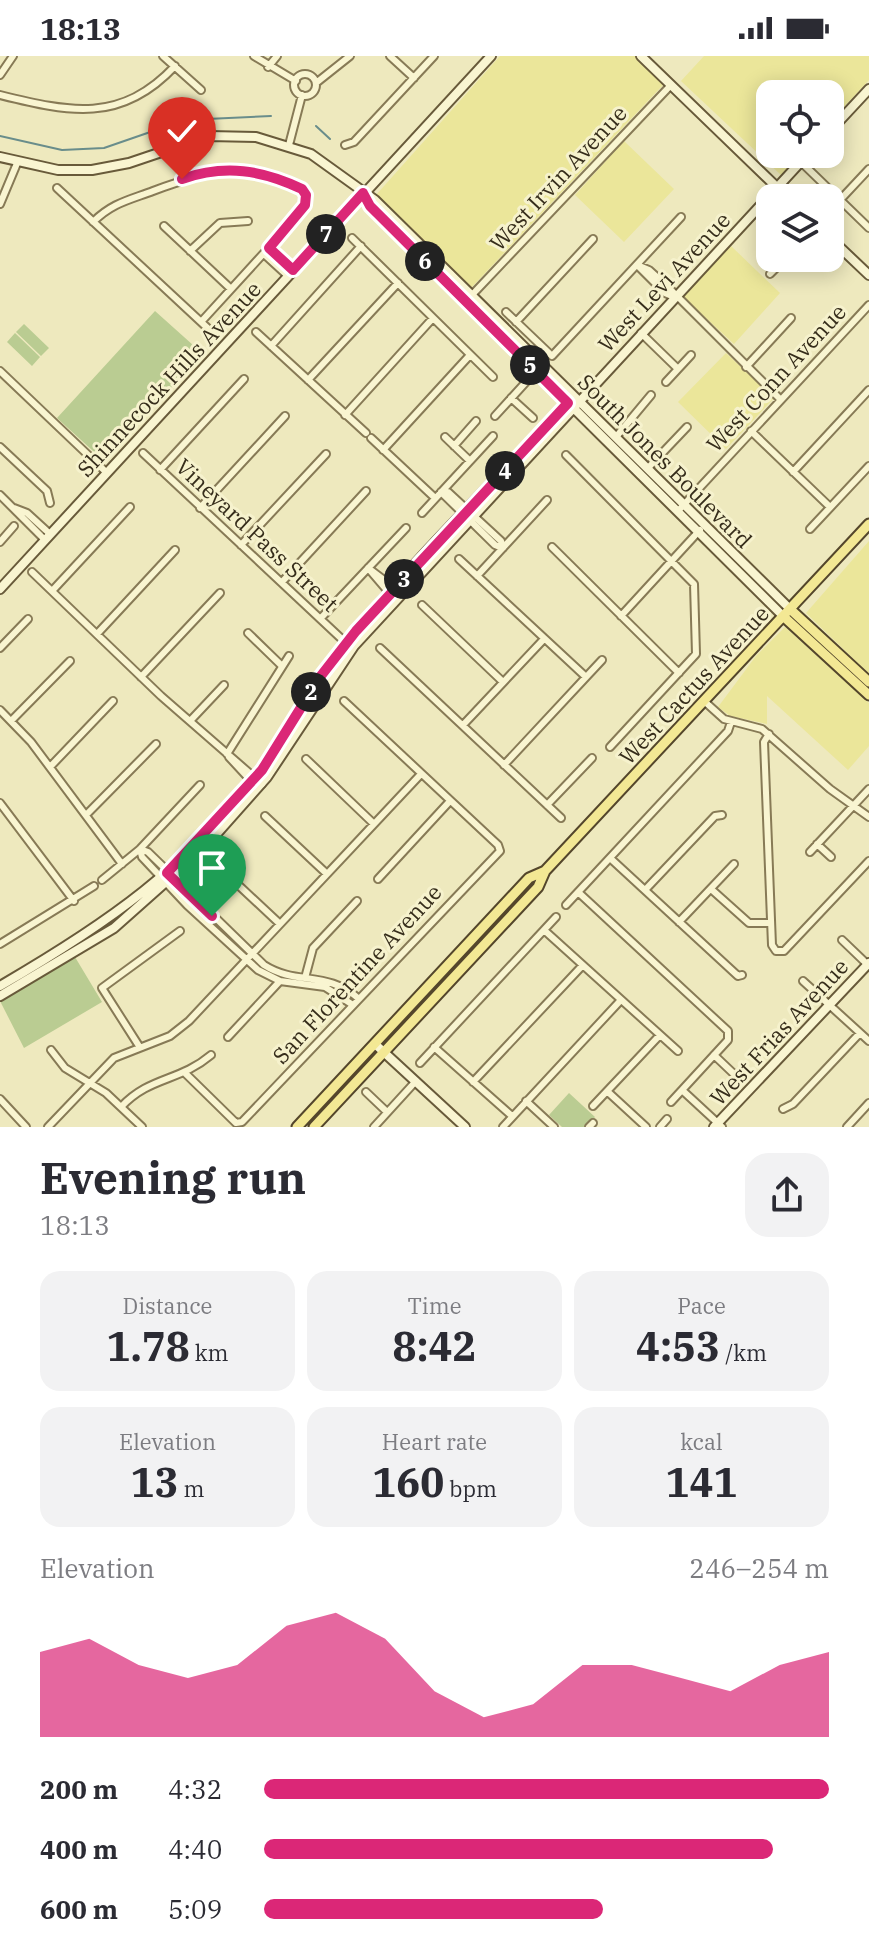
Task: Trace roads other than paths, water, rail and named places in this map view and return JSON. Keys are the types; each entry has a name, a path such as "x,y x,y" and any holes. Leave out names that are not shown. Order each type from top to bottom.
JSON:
{"main road":[{"name":"West Cactus Avenue","path":"314,1127 538,887 545,871 869,524"},
{"name":"South Jones Boulevard","path":"787,612 869,682"},
{"name":"South Jones Boulevard","path":"787,612 869,695"},
{"name":"West Cactus Avenue","path":"297,1127 529,878 545,871"}],"street":[{"path":"0,75 13,56"},
{"path":"163,56 201,90"},
{"path":"254,56 296,81"},
{"path":"268,67 277,56"},
{"path":"302,95 313,93 316,83 350,56"},
{"path":"390,56 414,78"},
{"path":"345,145 354,142 434,56"},
{"name":"Shinnecock Hills Avenue","path":"0,589 491,56"},
{"path":"641,56 773,184"},
{"path":"0,95 49,108 92,110 142,94 175,66"},
{"path":"296,81 305,75 316,83"},
{"path":"296,81 296,90 302,95"},
{"name":"West Irvin Avenue","path":"469,299 671,85"},
{"path":"844,116 869,89"},
{"path":"289,145 302,95"},
{"name":"South Jones Boulevard","path":"0,157 58,170 92,170 129,163 209,136 243,135 289,145 333,166 363,193 370,206 469,299 787,612"},
{"path":"0,204 18,161"},
{"name":"West Levi Avenue","path":"781,184 795,168"},
{"path":"807,168 824,184"},
{"path":"844,196 869,169"},
{"path":"93,222 122,201 192,176 220,170 252,171 302,189 307,198 302,210 201,322"},
{"path":"57,188 214,334"},
{"path":"844,204 869,228"},
{"name":"West Levi Avenue","path":"396,594 756,210"},
{"path":"506,312 552,356 681,217"},
{"path":"190,251 220,223 248,221"},
{"path":"164,226 231,289"},
{"path":"352,238 493,377"},
{"path":"516,322 593,239"},
{"path":"271,346 361,246"},
{"path":"267,251 290,273"},
{"path":"844,251 869,275"},
{"path":"637,265 649,270 780,399"},
{"path":"308,380 398,283"},
{"name":"South Jones Boulevard","path":"469,299 536,371 616,437 648,468 681,508"},
{"name":"West Conn Avenue","path":"681,508 869,305"},
{"path":"345,415 433,318"},
{"path":"746,367 791,318"},
{"path":"256,332 435,498"},
{"path":"641,333 678,369"},
{"path":"383,450 470,355"},
{"path":"666,382 691,355"},
{"path":"0,371 107,473"},
{"path":"495,416 536,371"},
{"path":"160,470 244,379"},
{"path":"793,472 869,390"},
{"path":"616,437 651,395"},
{"path":"511,398 533,418"},
{"path":"200,508 285,416"},
{"path":"454,446 476,421"},
{"path":"648,468 687,427"},
{"path":"751,431 830,507"},
{"path":"422,513 493,436"},
{"path":"445,437 470,461"},
{"path":"0,448 47,491 50,503"},
{"name":"Vineyard Pass Street","path":"143,453 346,643"},
{"path":"241,545 326,454"},
{"path":"566,455 694,584 697,651 610,747"},
{"path":"810,529 869,466"},
{"path":"282,582 366,491"},
{"path":"441,492 448,492 469,516 501,541 503,548"},
{"path":"0,495 48,537"},
{"path":"477,576 547,500"},
{"path":"52,591 130,507"},
{"path":"1,537 14,526"},
{"path":"321,618 406,528"},
{"path":"621,616 702,528"},
{"path":"552,547 679,673"},
{"path":"97,634 175,550"},
{"path":"459,559 586,677"},
{"path":"368,568 396,594"},
{"path":"32,572 257,783"},
{"path":"141,677 220,593"},
{"path":"257,783 346,643 396,594"},
{"path":"0,996 107,933 167,878 257,783 342,660 396,594"},
{"path":"422,605 503,682"},
{"path":"0,648 28,619"},
{"path":"248,633 282,666"},
{"path":"463,725 544,639"},
{"path":"380,648 561,818"},
{"path":"227,754 289,656"},
{"path":"504,765 602,660"},
{"path":"11,721 70,661"},
{"path":"190,721 224,685"},
{"path":"50,767 113,701"},
{"path":"344,701 450,801 378,879"},
{"path":"704,701 731,722 760,728 769,734 830,789 869,817"},
{"path":"0,710 50,767 122,864"},
{"path":"566,905 728,731 731,722"},
{"path":"769,734 764,742 771,923 776,951 784,951 869,861"},
{"path":"86,815 156,744"},
{"path":"547,805 592,758"},
{"path":"306,759 374,824"},
{"path":"48,1127 114,1058 160,1040 182,1027 421,774"},
{"path":"102,880 140,849 200,785"},
{"path":"810,852 869,789"},
{"name":"San Florentine Avenue","path":"185,1073 239,1123 499,848 450,801"},
{"path":"0,803 74,901"},
{"path":"645,890 715,816 722,815"},
{"path":"265,816 327,874"},
{"path":"817,844 831,857"},
{"path":"140,849 148,852 167,878 250,957 281,978 305,981 356,1002"},
{"path":"610,858 738,976 742,975"},
{"path":"679,922 734,864"},
{"path":"218,866 280,924"},
{"path":"0,986 95,930 167,878"},
{"path":"0,944 94,886"},
{"path":"711,889 749,923 771,923"},
{"path":"578,892 730,1036 671,1102"},
{"path":"305,981 313,948 357,901"},
{"path":"420,1063 556,917"},
{"path":"544,930 678,1051"},
{"path":"139,1046 136,1037 112,1009 102,988 180,931"},
{"path":"842,940 869,964"},
{"name":"West Frias Avenue","path":"718,1126 869,964"},
{"path":"473,1082 582,966"},
{"path":"228,1037 281,978"},
{"path":"803,981 869,1041"},
{"path":"503,1127 620,1001"},
{"path":"783,1109 793,1104 860,1033"},
{"path":"593,1106 659,1036"},
{"path":"375,1044 465,1127"},
{"path":"434,1047 512,1116"},
{"path":"51,1050 65,1068 90,1083 142,1127"},
{"path":"121,1107 144,1086 185,1073 211,1055"},
{"path":"714,1055 735,1075"},
{"path":"374,1127 416,1081"},
{"path":"682,1090 718,1126"},
{"path":"366,1092 387,1112"},
{"path":"608,1092 646,1127"},
{"path":"0,1099 26,1127"},
{"path":"526,1101 551,1126"},
{"path":"847,1127 869,1103"},
{"path":"660,1127 667,1119"}],"waterway":[{"path":"0,136 62,150 104,148 185,120 271,116"},
{"path":"316,126 330,139"}]}
